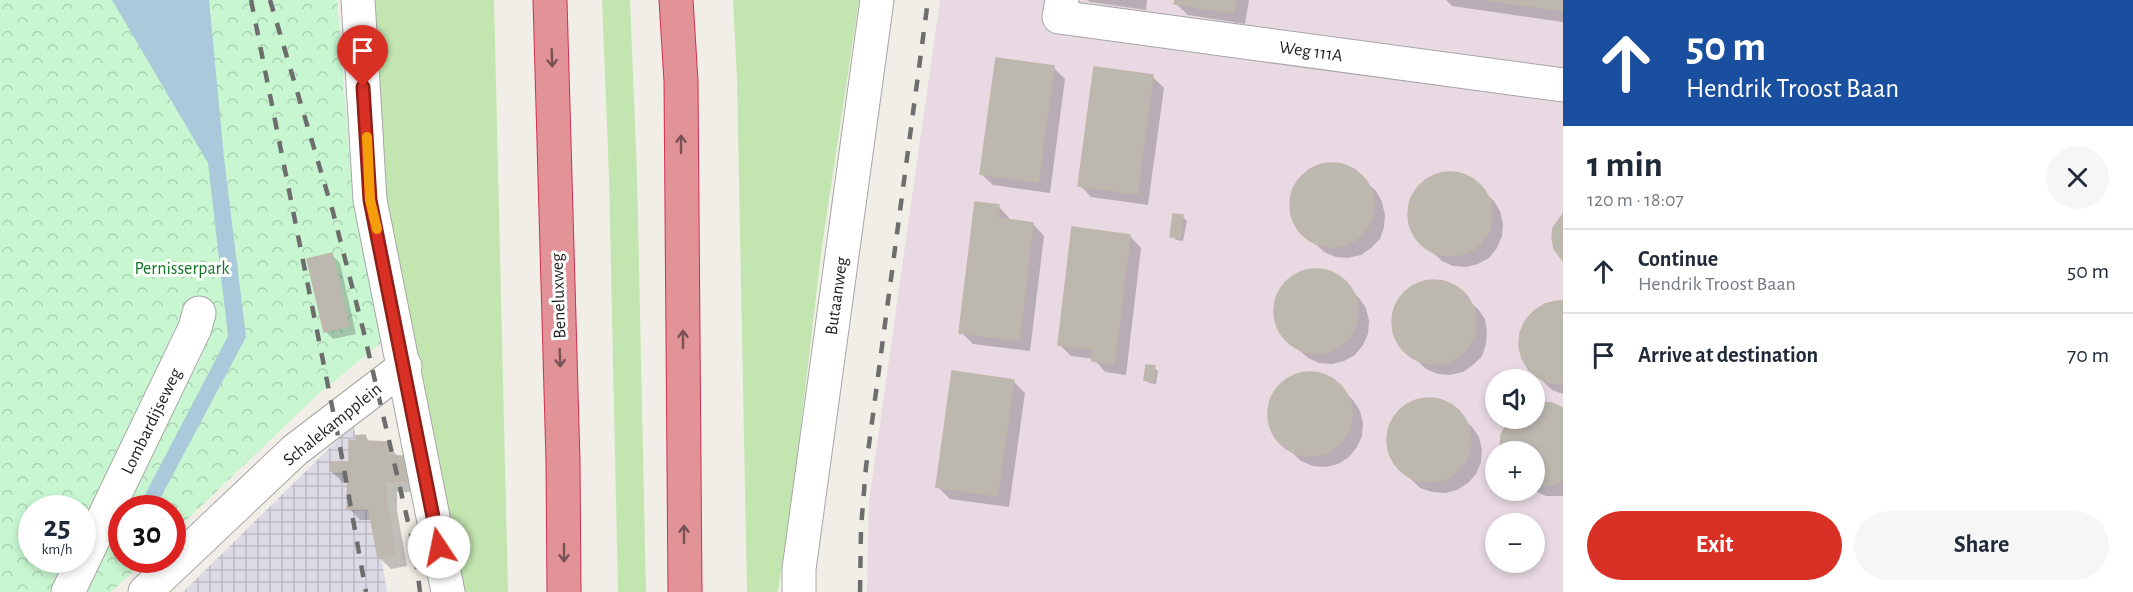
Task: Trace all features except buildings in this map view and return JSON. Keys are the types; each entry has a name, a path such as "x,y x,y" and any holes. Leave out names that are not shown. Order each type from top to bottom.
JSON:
{"highway":[{"name":"Beneluxweg","path":"550,0 563,461 564,592"},
{"path":"676,0 681,81 685,592"}],"street":[{"path":"358,0 370,200 405,366"},
{"name":"Butaanweg","path":"799,592 801,557 877,0"},
{"name":"Weg 111A","path":"1060,8 1563,85"},
{"name":"Lombardijseweg","path":"68,592 195,328 199,313"},
{"name":"Schalekampplein","path":"145,592 295,450 405,366 448,592"}],"shaded area":[{"path":"940,0 1563,0 1563,592 867,592 869,501"},
{"path":"353,425 357,441 349,441 349,462 330,462 330,471 348,472 347,509 369,509 378,557 382,560 387,592 183,592"}],"green space":[{"name":"Pernisserpark","path":"0,0 337,0 352,187 383,341 315,397 186,521 186,495 108,495 108,573 131,573 111,592 0,592"},
{"path":"374,0 494,0 508,592 463,592 461,571 381,170"},
{"path":"602,0 630,0 637,175 646,592 618,592 609,177"},
{"path":"733,0 859,0 822,246 796,467 778,592 747,592 737,78"}],"water":[{"path":"112,0 209,0 224,158 246,337 162,495 145,495 228,336 208,163"}],"railway":[{"path":"251,0 339,441 366,592"},
{"path":"270,0 333,212 363,329 415,552 420,592"},
{"path":"860,592 861,528 866,467 928,0"}],"slow traffic":[{"path":"367,137 370,200 377,229"}],"route":[{"path":"363,87 370,200 405,366 439,547"}]}
